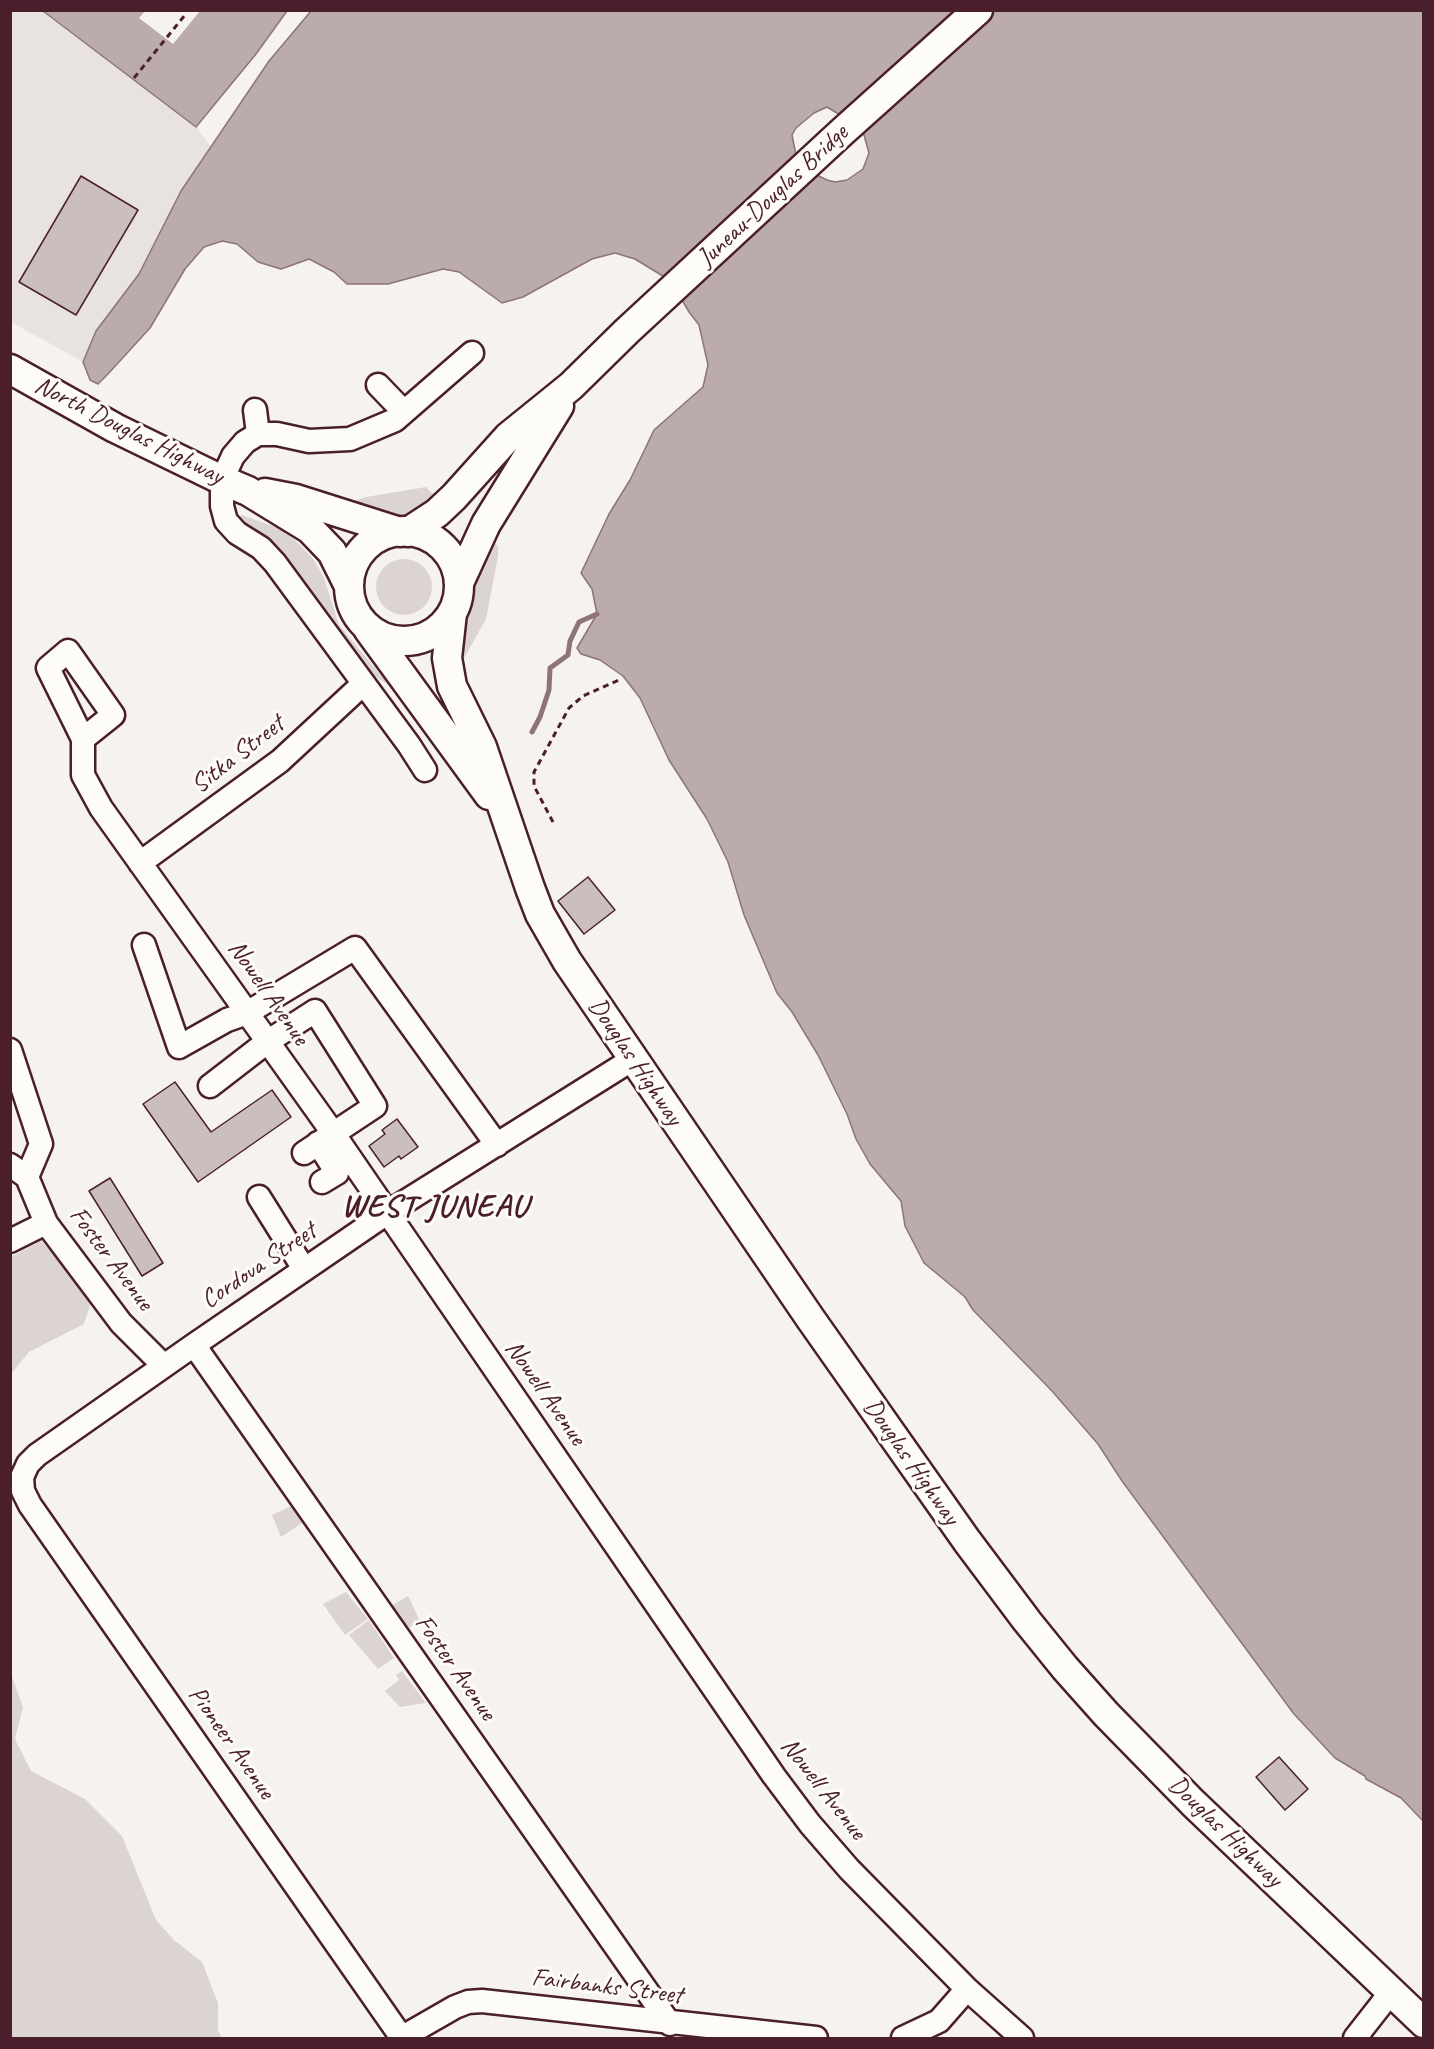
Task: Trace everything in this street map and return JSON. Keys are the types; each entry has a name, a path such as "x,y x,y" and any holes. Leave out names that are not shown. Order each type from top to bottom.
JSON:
{"main road":[{"name":"Juneau-Douglas Bridge","path":"571,386 627,331 842,132 978,10"},
{"name":"North Douglas Highway","path":"10,369 115,428 235,485"},
{"path":"508,821 357,615 351,601 349,586 351,570 358,555 370,543 384,535 404,532 437,513 508,437 571,386"},
{"path":"459,583 486,524 571,386"},
{"path":"235,485 296,499 404,532 423,535 437,542 456,567 459,583 458,598 452,613 442,626 429,635 413,641 388,639 367,627"},
{"path":"235,485 310,529 332,552 349,586"},
{"name":"Douglas Highway","path":"452,613 447,658 452,686 482,747 540,914 567,961 856,1384 1039,1637 1106,1714 1178,1787 1424,2023"}],"street":[{"path":"424,770 409,745 275,563 261,548 237,533 226,521 222,506 235,485 233,456 245,442 258,434 277,434 309,441 350,439 395,420 472,352"},
{"path":"378,385 404,412"},
{"path":"255,410 258,434"},
{"name":"Sitka Street","path":"140,863 280,761 363,684"},
{"name":"Nowell Avenue","path":"83,739 83,775 100,808 267,1042 318,1143 387,1213 774,1776 810,1824 849,1869 968,1989 1022,2038"},
{"path":"144,945 179,1047 227,1020 247,1013 356,948 497,1145"},
{"path":"210,1086 267,1042 315,1011 375,1106 318,1143 337,1173 322,1182"},
{"name":"Foster Avenue","path":"10,1050 41,1144 19,1171 46,1222 121,1323 164,1366"},
{"name":"Cordova Street","path":"16,1474 37,1455 387,1213 633,1059"},
{"path":"260,1197 304,1269"},
{"path":"10,1241 46,1222"},
{"name":"Foster Avenue","path":"194,1345 670,2024"},
{"name":"Pioneer Avenue","path":"16,1474 30,1505 401,2038"},
{"path":"903,2038 939,2021 968,1989"},
{"path":"1355,2038 1391,1992"},
{"name":"Fairbanks Street","path":"401,2038 455,2007 468,2002 482,2001 670,2024 694,2032 816,2038"}],"path":[{"path":"134,78 185,15"},
{"path":"553,822 534,786 534,772 569,708 583,696 621,679"}],"shaded area":[{"path":"10,11 43,11 196,127 212,148 139,274 96,331 83,362 11,322"},
{"path":"43,11 287,11 256,54 196,127"},
{"path":"311,11 1423,11 1423,1821 1401,1798 1366,1779 1365,1776 1335,1758 1294,1714 1122,1481 1098,1444 1052,1391 973,1310 965,1297 924,1263 905,1226 901,1201 870,1164 856,1139 847,1114 818,1055 792,1012 777,993 744,915 728,862 707,819 669,760 640,698 623,676 600,660 581,654 577,648 597,614 592,589 581,573 609,514 630,480 654,430 703,387 708,365 699,325 671,281 635,259 615,253 592,259 523,297 502,303 459,272 443,269 388,284 347,284 334,272 309,259 281,269 258,262 237,244 222,241 204,247 185,269 150,328 108,374 98,384 90,380 83,362 96,331 139,274 181,191 269,61","holes":["827,107 855,124 864,135 869,153 863,169 847,180 835,182 827,180 807,170 796,155 792,135 796,128 814,113"]},
{"path":"426,487 435,496 425,505 401,517 373,516 353,504 354,501 366,497"},
{"path":"242,515 278,528 296,541 314,560 324,578 339,625 389,685 365,670 235,518"},
{"path":"485,535 498,546 498,556 486,619 462,662 454,636 480,537"},
{"path":"398,559 410,559 420,563 428,571 432,587 428,603 420,611 410,615 398,615 388,611 380,603 376,593 376,581 380,571 388,563"},
{"path":"41,1241 93,1296 84,1324 29,1352 11,1374 11,1257"},
{"path":"291,1506 302,1523 281,1537 272,1515"},
{"path":"346,1592 368,1619 345,1635 323,1604"},
{"path":"408,1596 419,1619 409,1628 391,1606"},
{"path":"369,1620 394,1658 378,1669 349,1635"},
{"path":"402,1671 426,1703 400,1707 385,1691 399,1680 396,1675"},
{"path":"11,1674 23,1707 15,1739 31,1771 85,1799 122,1836 156,1920 174,1940 202,1962 218,2003 218,2030 222,2038 11,2038"}],"pier":[{"path":"145,11 200,11 173,44 139,18"}],"building":[{"path":"81,176 138,210 76,315 19,282"},
{"path":"588,877 615,910 584,934 558,901"},
{"path":"175,1082 211,1132 272,1090 291,1117 198,1182 143,1104"},
{"path":"397,1119 418,1147 401,1159 399,1156 384,1167 369,1146 385,1134 382,1130"},
{"path":"110,1178 163,1263 142,1276 89,1191"},
{"path":"1279,1757 1308,1789 1285,1810 1256,1777"}],"waterway":[{"path":"532,732 549,690 550,668 568,655 570,641 579,622 597,614"}],"district":[{"name":"WEST JUNEAU","path":"435,1208"}]}
